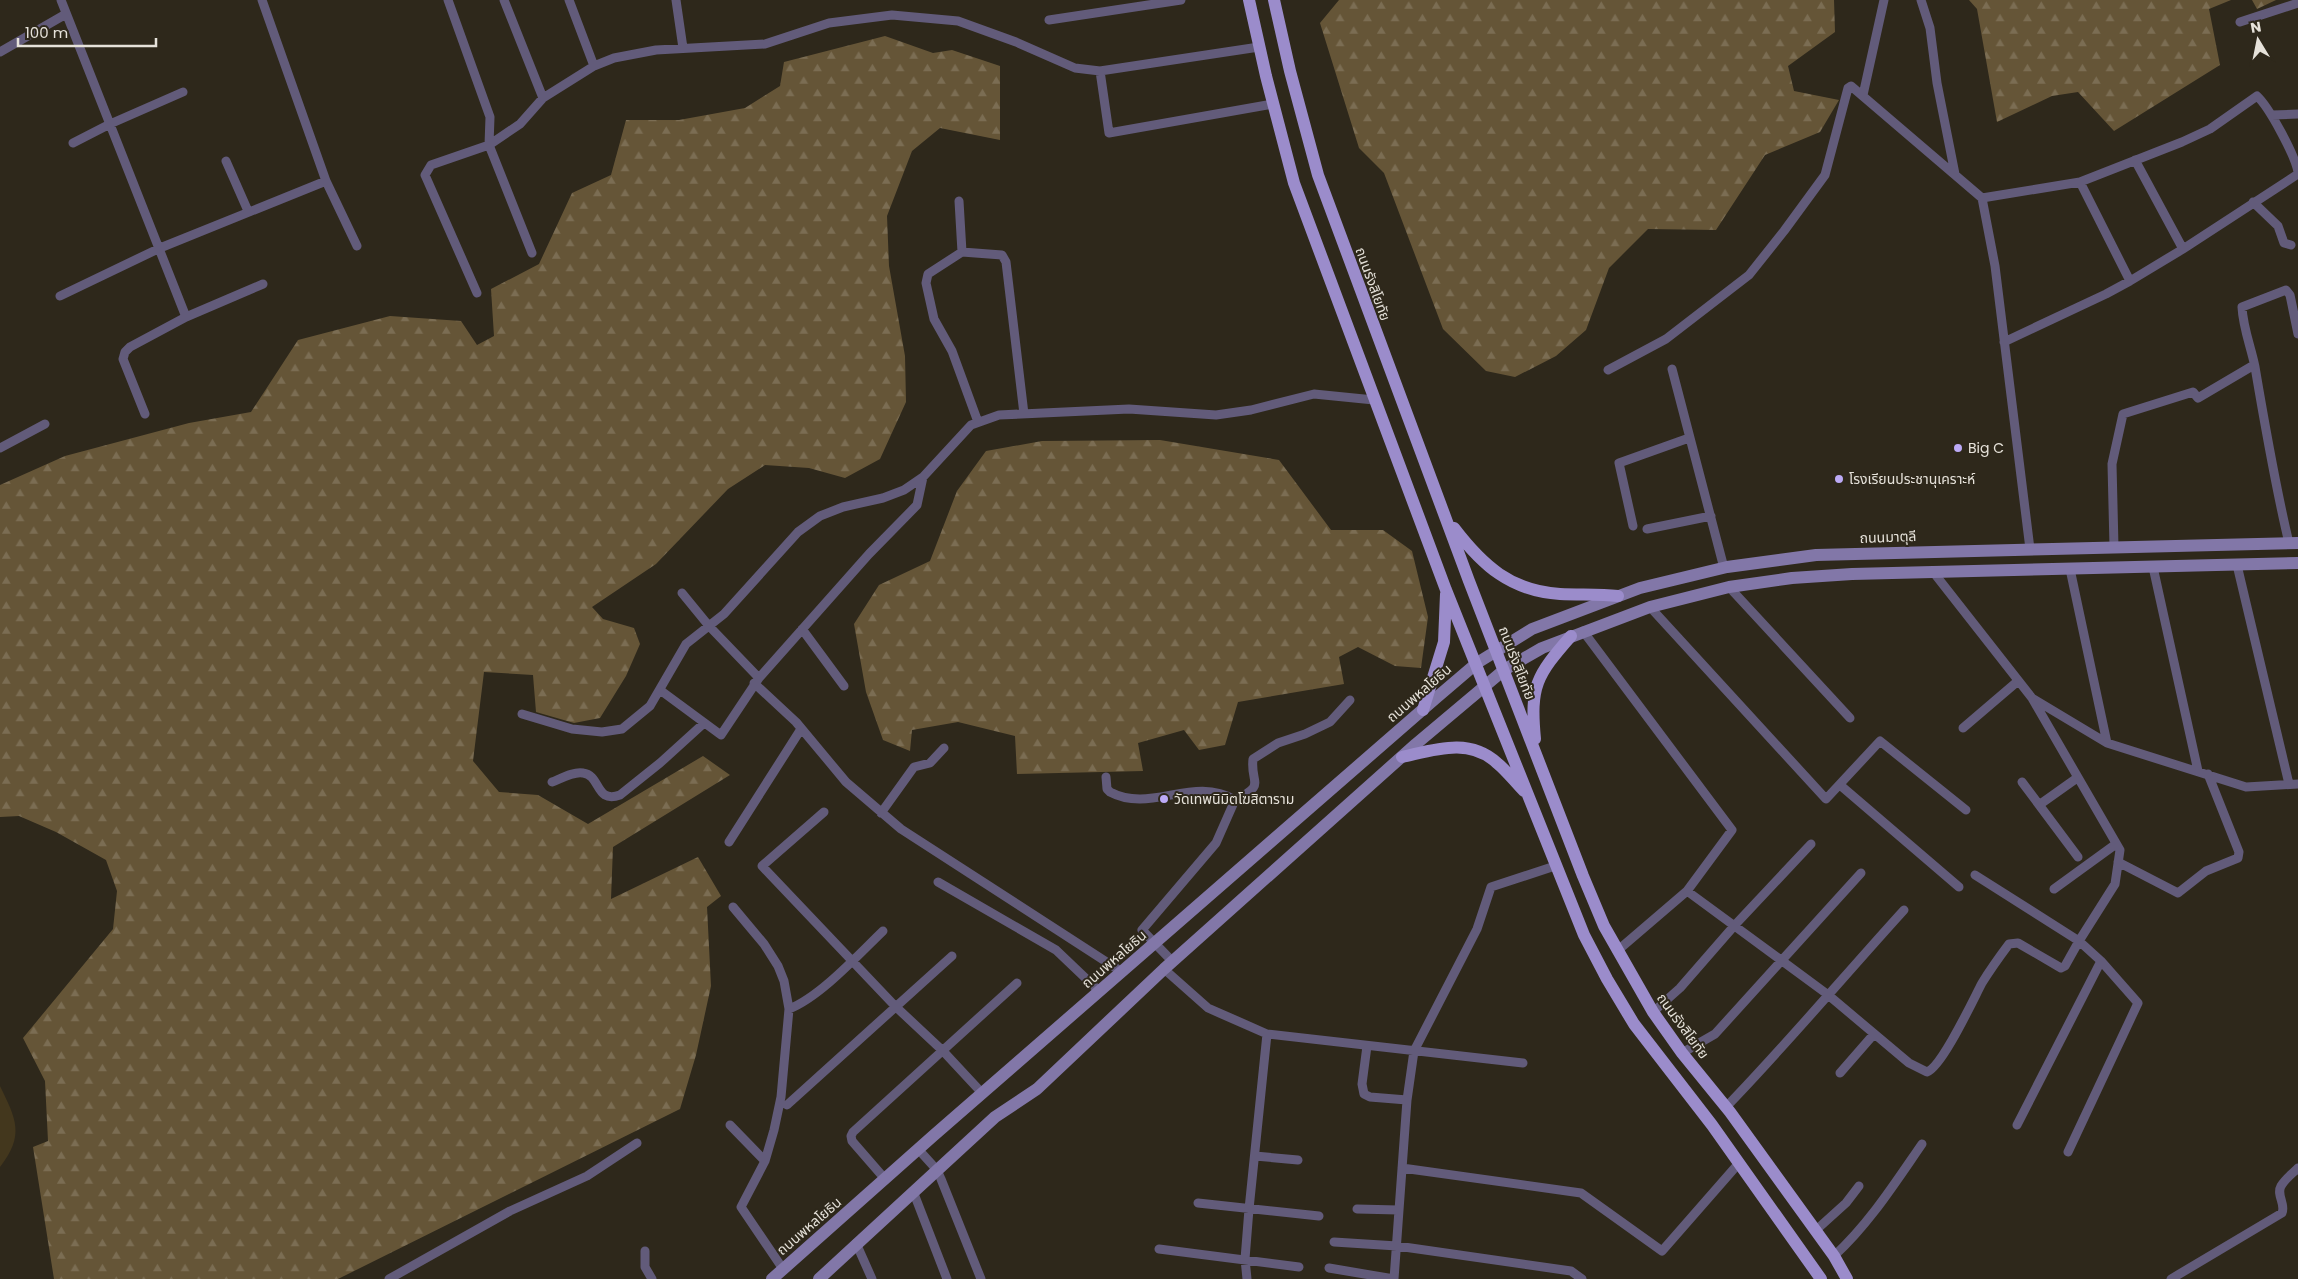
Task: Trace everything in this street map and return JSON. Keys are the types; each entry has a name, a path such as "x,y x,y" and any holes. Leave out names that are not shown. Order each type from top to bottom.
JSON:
{"main road":[{"path":"1249,0 1273,104 1294,183 1446,590 1584,935 1634,1024 1712,1125 1821,1279"},
{"name":"ถนนรังสิโยทัย","path":"1274,0 1290,71 1318,175 1444,516 1583,876 1618,952 1652,1012 1682,1053 1728,1109 1834,1256 1847,1279"},
{"path":"1444,516 1471,550 1489,568 1509,581 1560,594 1618,596"},
{"name":"ถนนมาตุลี","path":"1496,650 1532,629 1640,588 1724,568 1816,555 2293,543"},
{"path":"1933,551 1934,573"},
{"path":"819,1279 995,1117 1037,1089 1168,965 1485,684 1504,670 1542,648 1650,607 1729,587 1792,578 2070,568 2298,563"},
{"path":"1422,710 1444,642 1446,590"},
{"path":"1536,755 1533,720 1537,681 1554,655 1577,634"},
{"name":"ถนนพหลโยธิน","path":"772,1279 918,1149 1422,710 1496,650"},
{"path":"1402,757 1449,747 1463,746 1497,762 1528,794"},
{"path":"1712,1125 1728,1109"}],"street":[{"path":"61,0 186,317"},
{"path":"262,0 326,181 357,246"},
{"path":"448,0 490,117 489,145 532,254"},
{"path":"504,0 543,98"},
{"path":"569,0 594,66"},
{"path":"676,0 683,48"},
{"path":"1049,20 1181,0"},
{"path":"1864,95 1884,0"},
{"path":"1921,0 1930,28 1937,83 1955,174"},
{"path":"2240,22 2298,3"},
{"path":"0,52 66,14"},
{"path":"477,293 425,175 431,165 489,145 520,124 543,98 594,66 614,58 656,50 765,44 829,23 892,15 958,21 1016,42 1075,68 1100,71 1259,47"},
{"path":"1100,71 1109,134 1273,104"},
{"path":"1608,370 1666,339 1748,275 1784,232 1825,175 1848,88 1851,86 1864,95 1982,198 1995,266 2030,549"},
{"path":"73,143 110,124 183,92"},
{"path":"1982,198 2080,182 2210,129 2257,96 2264,102 2272,115 2298,173 2183,249 2130,281 2004,342"},
{"path":"2272,115 2298,114"},
{"path":"2288,149 2298,148"},
{"path":"2135,160 2183,249"},
{"path":"226,161 248,211"},
{"path":"60,296 160,248 326,181"},
{"path":"2080,182 2130,281"},
{"path":"959,201 962,252"},
{"path":"2253,202 2278,226 2284,243 2291,245"},
{"path":"978,422 952,351 934,319 926,283 928,274 962,252 1002,255 1006,262 1024,414"},
{"path":"145,414 123,359 125,352 130,347 186,317 263,284"},
{"path":"2293,543 2267,444 2242,307 2286,290 2290,295 2298,334"},
{"path":"2114,547 2112,464 2123,414 2193,392 2198,398 2254,365"},
{"path":"1672,369 1724,568"},
{"path":"522,714 572,729 602,732 622,729 650,706 686,644 724,614 798,532 820,516 843,507 883,498 904,490 923,478 971,425 978,422 1000,415 1129,409 1216,416 1251,410 1314,394 1374,400"},
{"path":"0,448 45,424"},
{"path":"1633,526 1619,463 1689,438"},
{"path":"660,690 721,735 756,680 869,554 917,505 923,478"},
{"path":"1647,529 1711,516"},
{"path":"2032,698 2107,744 2246,787 2293,784 2237,565"},
{"path":"2153,567 2198,771"},
{"path":"2070,568 2107,744"},
{"path":"1687,891 1827,994 1909,1063 1927,1072 1930,1071 1943,1054 1982,982 2009,944 2018,943 2061,968 2065,966 2115,884 2120,850 2032,698 1934,573"},
{"path":"1729,587 1850,718"},
{"path":"682,593 756,680 796,722 846,782 901,829 1122,972"},
{"path":"1650,607 1826,799 1880,741 1966,810"},
{"path":"802,629 844,686"},
{"path":"1577,634 1732,830 1687,891 1618,952"},
{"path":"1963,728 2018,681"},
{"path":"1350,700 1330,722 1305,734 1278,742 1252,759 1256,779 1254,788 1249,793 1235,800 1216,843 1142,930 1155,944 1168,965 1208,1008 1266,1034 1523,1063"},
{"path":"552,782 573,774 584,773 591,777 604,795 612,797 620,795 704,724"},
{"path":"729,842 801,729"},
{"path":"882,813 914,767 930,763 944,748"},
{"path":"2118,862 2178,893 2206,871 2238,858 2239,852 2208,774"},
{"path":"1106,777 1107,789 1110,792 1135,799 1203,790 1225,794 1235,800"},
{"path":"2040,806 2077,778"},
{"path":"2022,782 2078,857"},
{"path":"1840,785 1959,887"},
{"path":"824,812 762,866 895,1006 943,1051 982,1093"},
{"path":"1652,1012 1680,988 1734,926 1811,844"},
{"path":"2054,889 2116,844"},
{"path":"1330,1268 1394,1279 1407,1100 1414,1051 1477,929 1491,887 1555,866"},
{"path":"1682,1053 1715,1034 1861,873"},
{"path":"1975,875 2079,941 2101,961 2138,1003 2068,1152"},
{"path":"938,882 1056,950 1099,991"},
{"path":"733,907 764,944 778,966 789,1009 781,1097 765,1161 741,1208 783,1269"},
{"path":"1728,1109 1827,994 1904,910"},
{"path":"789,1009 801,1004 852,961 883,931"},
{"path":"787,1105 952,956"},
{"path":"2017,1125 2101,961"},
{"path":"885,1179 858,1150 851,1136 1017,983"},
{"path":"1247,1279 1245,1259 1266,1034"},
{"path":"1840,1073 1874,1034"},
{"path":"1367,1046 1362,1084 1364,1094 1370,1097 1407,1100"},
{"path":"730,1124 765,1161"},
{"path":"389,1279 510,1210 587,1176 637,1143"},
{"path":"1834,1256 1852,1240 1875,1212 1922,1144"},
{"path":"918,1149 937,1170 981,1279"},
{"path":"1255,1156 1298,1160"},
{"path":"1402,1168 1581,1193 1662,1251 1739,1163"},
{"path":"2171,1279 2282,1213 2280,1188 2298,1168"},
{"path":"1815,1231 1846,1203 1860,1186"},
{"path":"913,1191 947,1279"},
{"path":"1198,1203 1318,1216"},
{"path":"1357,1209 1398,1210"},
{"path":"1334,1242 1397,1246 1571,1271 1582,1279"},
{"path":"856,1243 872,1279"},
{"path":"1159,1249 1300,1267"},
{"path":"645,1251 645,1267 652,1279"}],"shaded area":[{"path":"0,1086 14,1118 15,1136 8,1156 0,1167"}],"green space":[{"path":"1339,0 1834,0 1835,32 1788,66 1794,91 1839,100 1820,132 1765,155 1716,230 1648,229 1609,268 1586,330 1556,356 1515,377 1486,371 1443,329 1384,173 1359,148 1320,23"},
{"path":"1969,0 2231,0 2209,9 2220,65 2114,131 2078,92 2052,96 1997,122 1977,9"},
{"path":"2252,0 2276,0 2257,9"},
{"path":"885,36 933,53 952,50 1000,66 1000,140 940,128 912,151 887,216 889,266 905,356 906,402 880,459 845,478 809,468 765,465 728,489 656,564 592,607 603,619 634,628 640,644 626,676 600,718 574,723 536,712 533,675 484,672 473,761 499,792 538,795 588,824 703,756 730,775 613,847 611,899 698,857 721,896 707,907 711,986 696,1055 680,1109 338,1279 54,1279 33,1147 48,1141 45,1081 23,1038 113,929 117,891 106,860 56,832 19,816 0,817 0,485 65,456 189,423 251,412 298,340 390,316 461,321 477,345 494,336 491,289 539,264 572,193 611,175 626,120 679,120 745,108 780,86 784,62"},
{"path":"1160,440 1279,460 1331,530 1383,530 1412,551 1428,617 1421,668 1395,666 1358,647 1339,657 1344,684 1238,702 1225,745 1199,750 1184,730 1138,743 1143,771 1017,774 1015,736 958,722 912,730 910,751 883,740 866,692 854,624 879,585 930,561 957,491 986,451 1042,441"}],"place":[{"name":"Big C","path":"1958,448"},
{"name":"โรงเรียนประชานุเคราะห์","path":"1839,479"},
{"name":"วัดเทพนิมิตโฆสิตาราม","path":"1164,799"}]}
